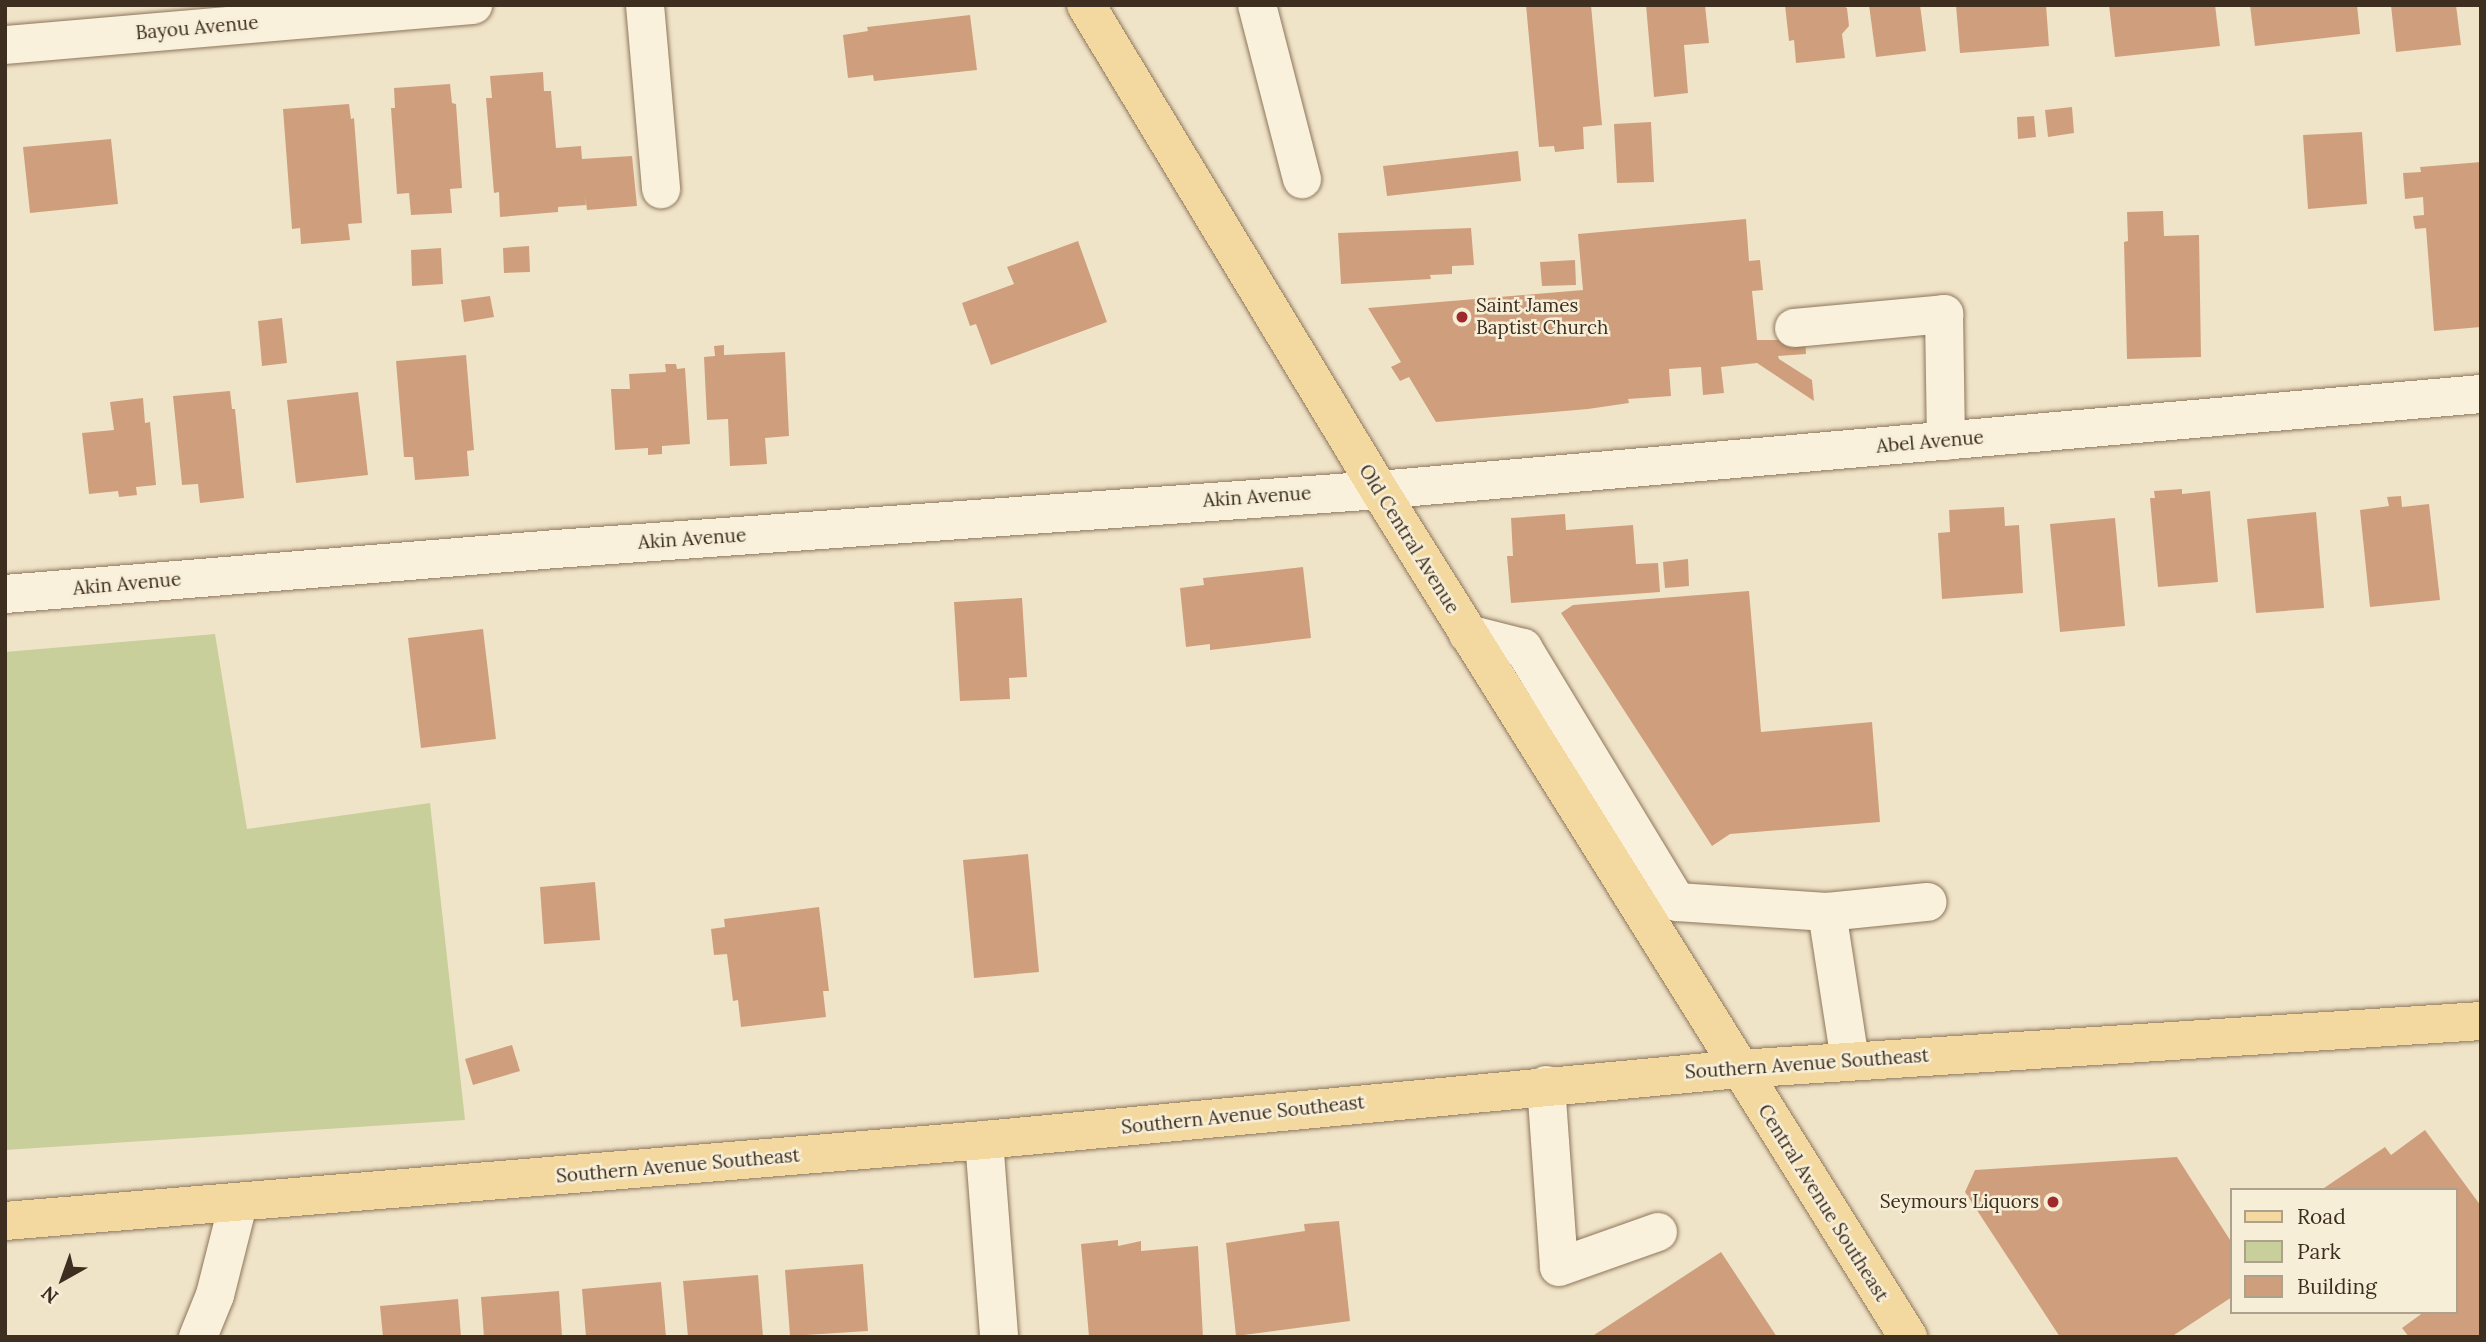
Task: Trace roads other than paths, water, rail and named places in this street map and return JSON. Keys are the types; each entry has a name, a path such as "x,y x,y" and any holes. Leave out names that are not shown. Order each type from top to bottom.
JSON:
{"main road":[{"name":"Old Central Avenue","path":"1086,5 1379,490 1739,1069"},
{"name":"Southern Avenue Southeast","path":"5,1221 238,1204 985,1140 1546,1085 1850,1060 2476,1028"},
{"name":"Central Avenue Southeast","path":"1739,1069 1908,1337"}],"street":[{"path":"645,5 661,189"},
{"path":"1256,5 1302,179"},
{"name":"Bayou Avenue","path":"5,45 132,20 457,6"},
{"path":"1794,328 1944,314 1946,441"},
{"name":"Abel Avenue","path":"1379,490 2481,394"},
{"name":"Akin Avenue","path":"5,594 556,549 1379,490"},
{"path":"1468,634 1523,648 1677,902 1827,912 1928,902"},
{"path":"1827,912 1850,1060"},
{"path":"1546,1085 1559,1267 1658,1232"},
{"path":"985,1140 999,1337"},
{"path":"198,1337 215,1295 238,1204"}],"place":[{"name":"Saint James Baptist Church","path":"1462,317"},
{"name":"Seymours Liquors","path":"2053,1202"}]}
